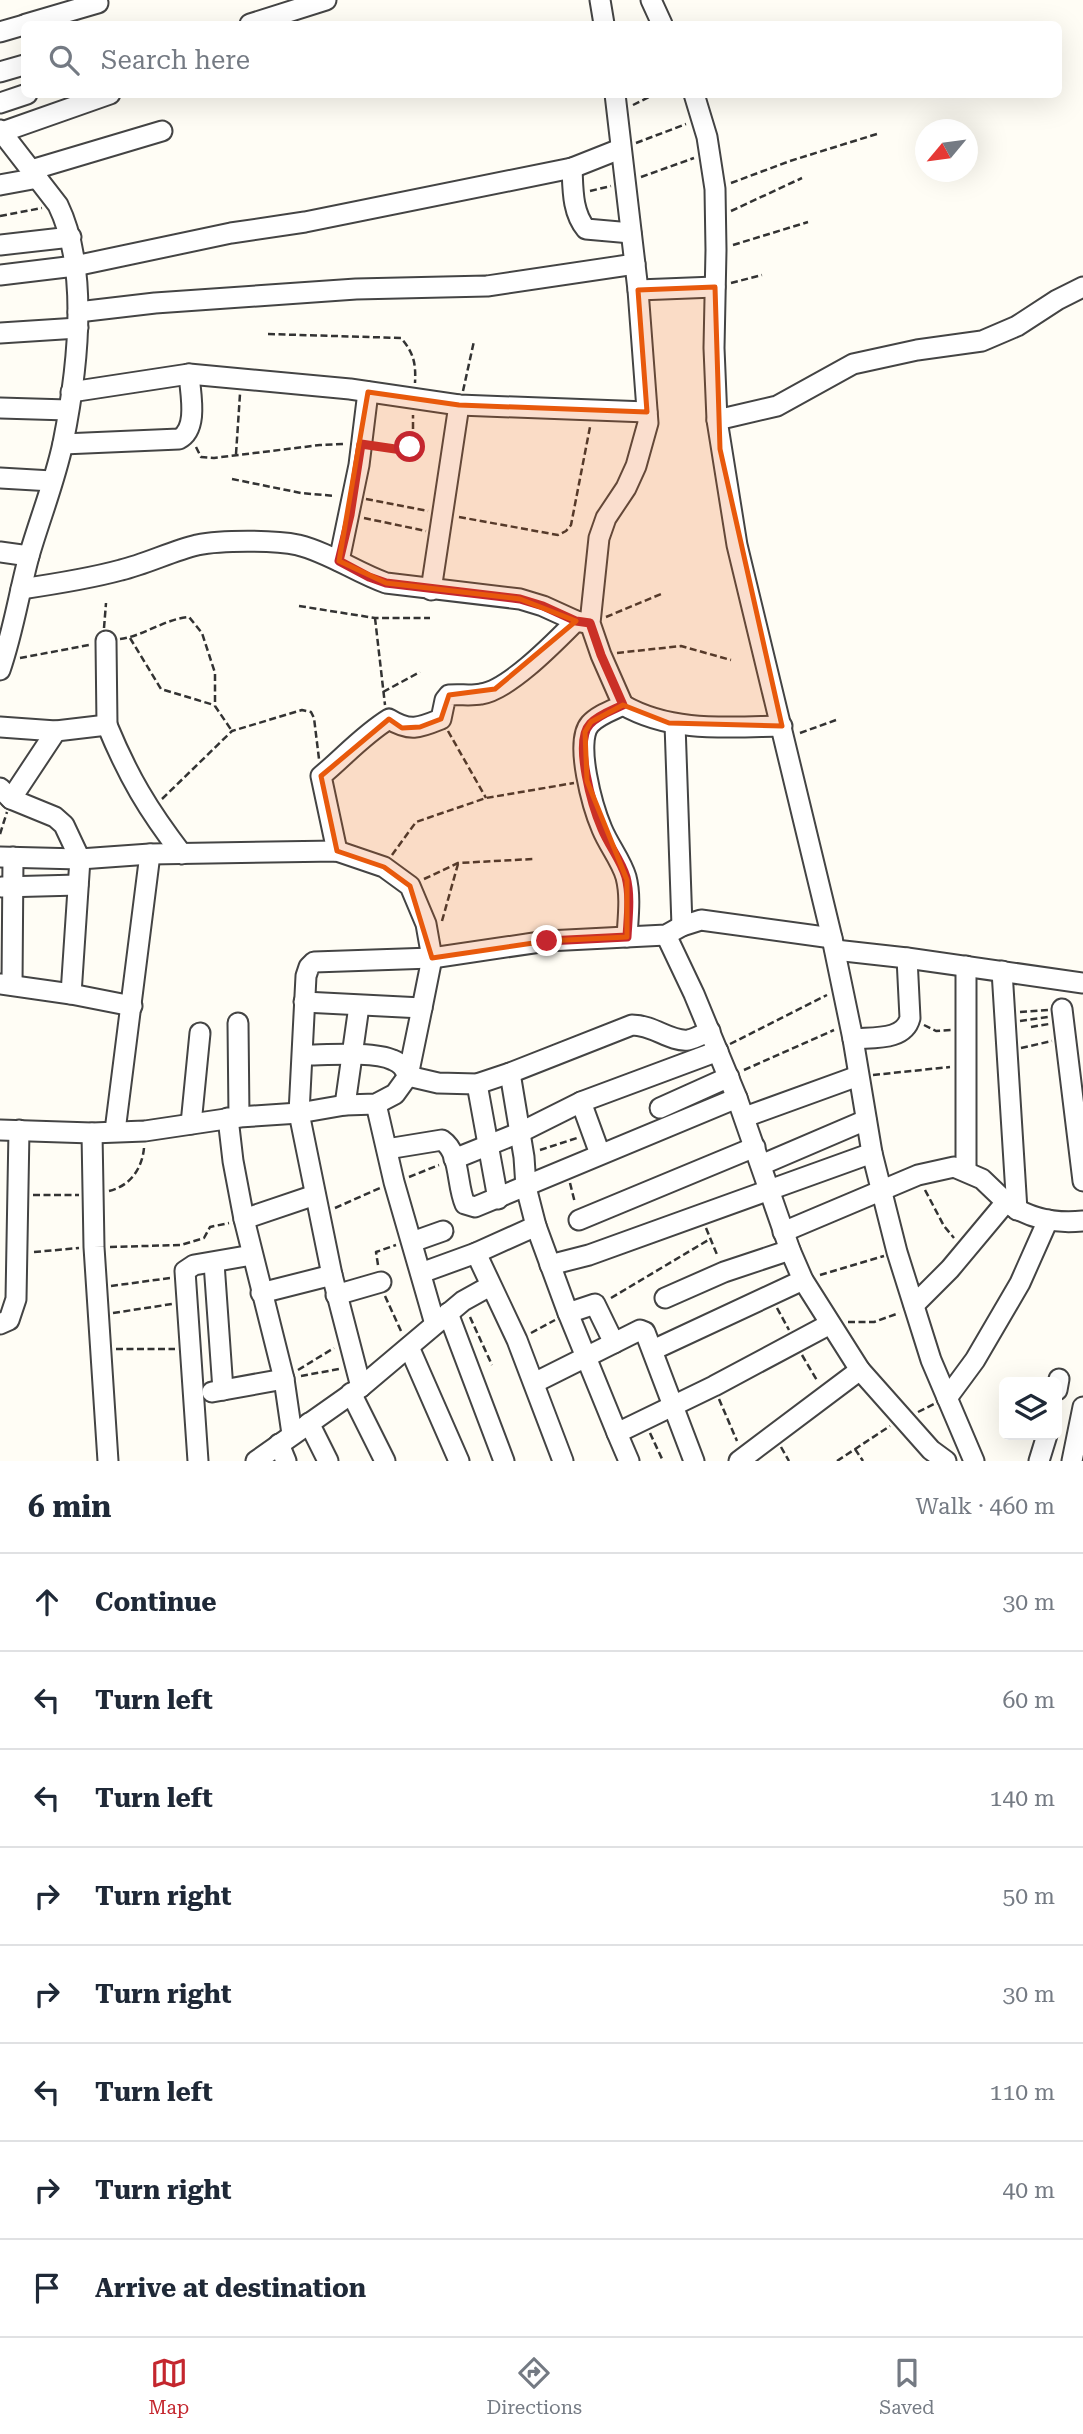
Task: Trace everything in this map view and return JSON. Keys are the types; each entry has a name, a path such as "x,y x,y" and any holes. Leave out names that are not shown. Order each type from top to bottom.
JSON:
{"street":[{"path":"260,21 326,0"},
{"path":"600,0 604,21"},
{"path":"651,0 661,21"},
{"path":"38,21 98,3"},
{"path":"0,32 21,26"},
{"path":"0,72 21,66"},
{"path":"0,103 21,96"},
{"path":"2,665 29,556 63,444 78,320 71,237 58,205 1,131 98,98"},
{"path":"695,98 710,153 715,189 714,348 717,420 737,545 833,944 852,1030 872,1153 897,1252 931,1360 974,1461"},
{"path":"616,104 638,290 648,423 636,466 626,488 606,518 599,538 583,622 623,705 650,718 675,724 783,732"},
{"path":"0,185 162,131"},
{"path":"0,275 75,266 231,233 305,222 572,168 620,149"},
{"path":"572,168 578,220 586,229 631,233"},
{"path":"0,245 71,237"},
{"path":"0,333 155,303 356,289 487,286 635,264"},
{"path":"638,290 715,287"},
{"path":"717,420 777,406 853,364 917,350 982,341 1017,326 1083,287"},
{"path":"0,408 69,401 189,374 368,392 460,405 647,412"},
{"path":"63,444 179,439 191,426 189,374"},
{"path":"339,561 350,515 368,392"},
{"path":"431,590 460,405"},
{"path":"0,478 52,481"},
{"path":"21,589 116,572 150,563 196,545 229,542 294,544 315,550 386,583 520,599 583,622"},
{"path":"0,552 29,556"},
{"path":"337,851 321,776 364,736 388,719 402,728 420,727 441,719 445,700 449,695 482,694 495,689 583,622"},
{"path":"106,641 107,725 124,767 149,810 182,854"},
{"path":"623,705 591,722 585,732 587,781 602,829 622,865 627,880 627,937"},
{"path":"675,724 674,930 710,1031 803,1280 860,1370 941,1460"},
{"path":"0,727 56,731 107,725"},
{"path":"56,731 6,794 55,817 64,825 80,859 71,994"},
{"path":"0,1324 9,1320 14,1310 17,1195 10,1129 92,1133 145,1131 233,1117 376,1104 395,1094 408,1076 432,958 426,924 410,886 384,867 337,851 149,854 80,859 7,857 6,985 132,1006"},
{"path":"115,1131 149,854"},
{"path":"6,886 78,885"},
{"path":"385,1461 356,1390 349,1339 332,1275 299,1113 304,1002 309,967 314,962 432,958 547,941 627,937 674,930 701,920 1083,986"},
{"path":"852,1030 893,1035 908,1028 910,1018 907,957"},
{"path":"966,966 966,1171"},
{"path":"914,1305 1011,1206 1002,971"},
{"path":"304,1002 422,1008"},
{"path":"345,1105 359,1006"},
{"path":"1062,1012 1083,1181"},
{"path":"238,1023 233,1161 252,1255 284,1380 286,1446"},
{"path":"408,1076 438,1083 477,1084 632,1025 645,1025 677,1040 690,1040 710,1031"},
{"path":"191,1124 200,1033"},
{"path":"454,1159 520,1132 581,1102 718,1051"},
{"path":"303,1055 391,1058 402,1064 408,1076"},
{"path":"510,1073 526,1186 536,1226 568,1313 629,1461"},
{"path":"744,1117 858,1076"},
{"path":"660,1108 729,1077"},
{"path":"477,1084 498,1199"},
{"path":"387,1149 442,1140 447,1143 454,1159 461,1196 465,1204 475,1207 737,1098"},
{"path":"581,1102 600,1154"},
{"path":"376,1104 394,1182 422,1273 449,1313 504,1461"},
{"path":"579,1220 866,1120"},
{"path":"92,1133 94,1247 108,1461"},
{"path":"550,1265 589,1255 872,1153"},
{"path":"665,1298 787,1241 881,1190 918,1175 954,1167 982,1179 1022,1214 1062,1223 1083,1221"},
{"path":"244,1219 315,1195"},
{"path":"947,1398 975,1360 1020,1283 1048,1220"},
{"path":"422,1273 477,1253 536,1226"},
{"path":"412,1242 443,1231"},
{"path":"477,1253 517,1340 563,1461"},
{"path":"198,1461 185,1271 189,1267 252,1255"},
{"path":"214,1263 223,1390"},
{"path":"261,1293 332,1275"},
{"path":"653,1350 803,1280"},
{"path":"337,1295 381,1282"},
{"path":"256,1461 286,1446 309,1423 356,1390 449,1313 491,1286"},
{"path":"568,1313 592,1304 598,1307 614,1343"},
{"path":"617,1433 714,1386 830,1324"},
{"path":"534,1383 639,1330 648,1336 694,1461"},
{"path":"190,1349 219,1344"},
{"path":"409,1347 459,1461"},
{"path":"741,1459 860,1370"},
{"path":"195,1395 284,1380"},
{"path":"1072,1461 1083,1407"},
{"path":"309,1423 328,1461"},
{"path":"1039,1461 1045,1440"}],"path":[{"path":"616,104 639,98"},
{"path":"620,149 701,117"},
{"path":"715,189 790,161 880,133"},
{"path":"573,194 625,183 710,153"},
{"path":"715,218 803,178"},
{"path":"0,216 58,205"},
{"path":"716,250 808,222"},
{"path":"715,287 762,275"},
{"path":"191,426 197,454 201,457 320,444 361,444 402,450 410,447 413,440 416,364 411,349 401,338 268,334"},
{"path":"460,405 474,341"},
{"path":"236,454 241,380"},
{"path":"442,514 558,535 566,531 571,524 593,409"},
{"path":"350,515 439,534"},
{"path":"583,622 661,594"},
{"path":"2,665 106,641 103,621 106,603"},
{"path":"299,606 375,618 430,618"},
{"path":"215,706 161,689 130,638 176,618 189,617 202,633 215,673 215,706 232,731"},
{"path":"375,618 382,692 420,672"},
{"path":"601,655 681,646 731,660"},
{"path":"149,810 232,731 302,710 311,712 314,718 321,776"},
{"path":"441,719 486,797"},
{"path":"783,732 836,720"},
{"path":"384,867 416,822 486,797 587,781"},
{"path":"0,834 6,794"},
{"path":"410,886 458,863 533,859"},
{"path":"442,922 458,863"},
{"path":"718,1051 842,988"},
{"path":"1004,1019 1062,1012"},
{"path":"1004,1019 1062,1012"},
{"path":"910,1018 936,1031 965,1029"},
{"path":"729,1077 852,1030"},
{"path":"524,1157 593,1133"},
{"path":"17,1195 93,1195 121,1188 134,1176 143,1159"},
{"path":"319,1215 454,1159"},
{"path":"566,1169 579,1220"},
{"path":"918,1175 944,1226 965,1251"},
{"path":"16,1253 94,1247 181,1245 204,1238 210,1227 244,1219"},
{"path":"598,1307 710,1239 724,1272"},
{"path":"409,1347 392,1316 381,1282 376,1252 388,1246 412,1242"},
{"path":"803,1280 897,1252"},
{"path":"97,1288 184,1277"},
{"path":"771,1296 826,1396"},
{"path":"100,1315 186,1301"},
{"path":"830,1324 884,1320 914,1305"},
{"path":"449,1313 492,1365"},
{"path":"517,1340 568,1313"},
{"path":"284,1380 349,1339"},
{"path":"102,1349 190,1349"},
{"path":"284,1380 354,1364"},
{"path":"714,1386 741,1459"},
{"path":"837,1461 902,1419 947,1398"},
{"path":"645,1420 663,1461"},
{"path":"855,1450 863,1461"}],"highlighted area":[{"path":"715,287 720,449 782,726 669,723 623,705 591,722 585,732 587,781 627,880 627,937 547,941 432,958 410,886 384,867 337,851 321,776 389,719 402,728 420,727 441,719 449,695 495,689 576,621 520,599 386,583 339,561 368,392 459,405 647,412 638,290"}],"route":[{"path":"410,447 402,450 361,444 350,515 339,561 386,583 520,599 576,621 590,623 623,705 591,722 585,732 584,743 587,781 602,829 622,865 627,880 627,937 547,941"}]}
